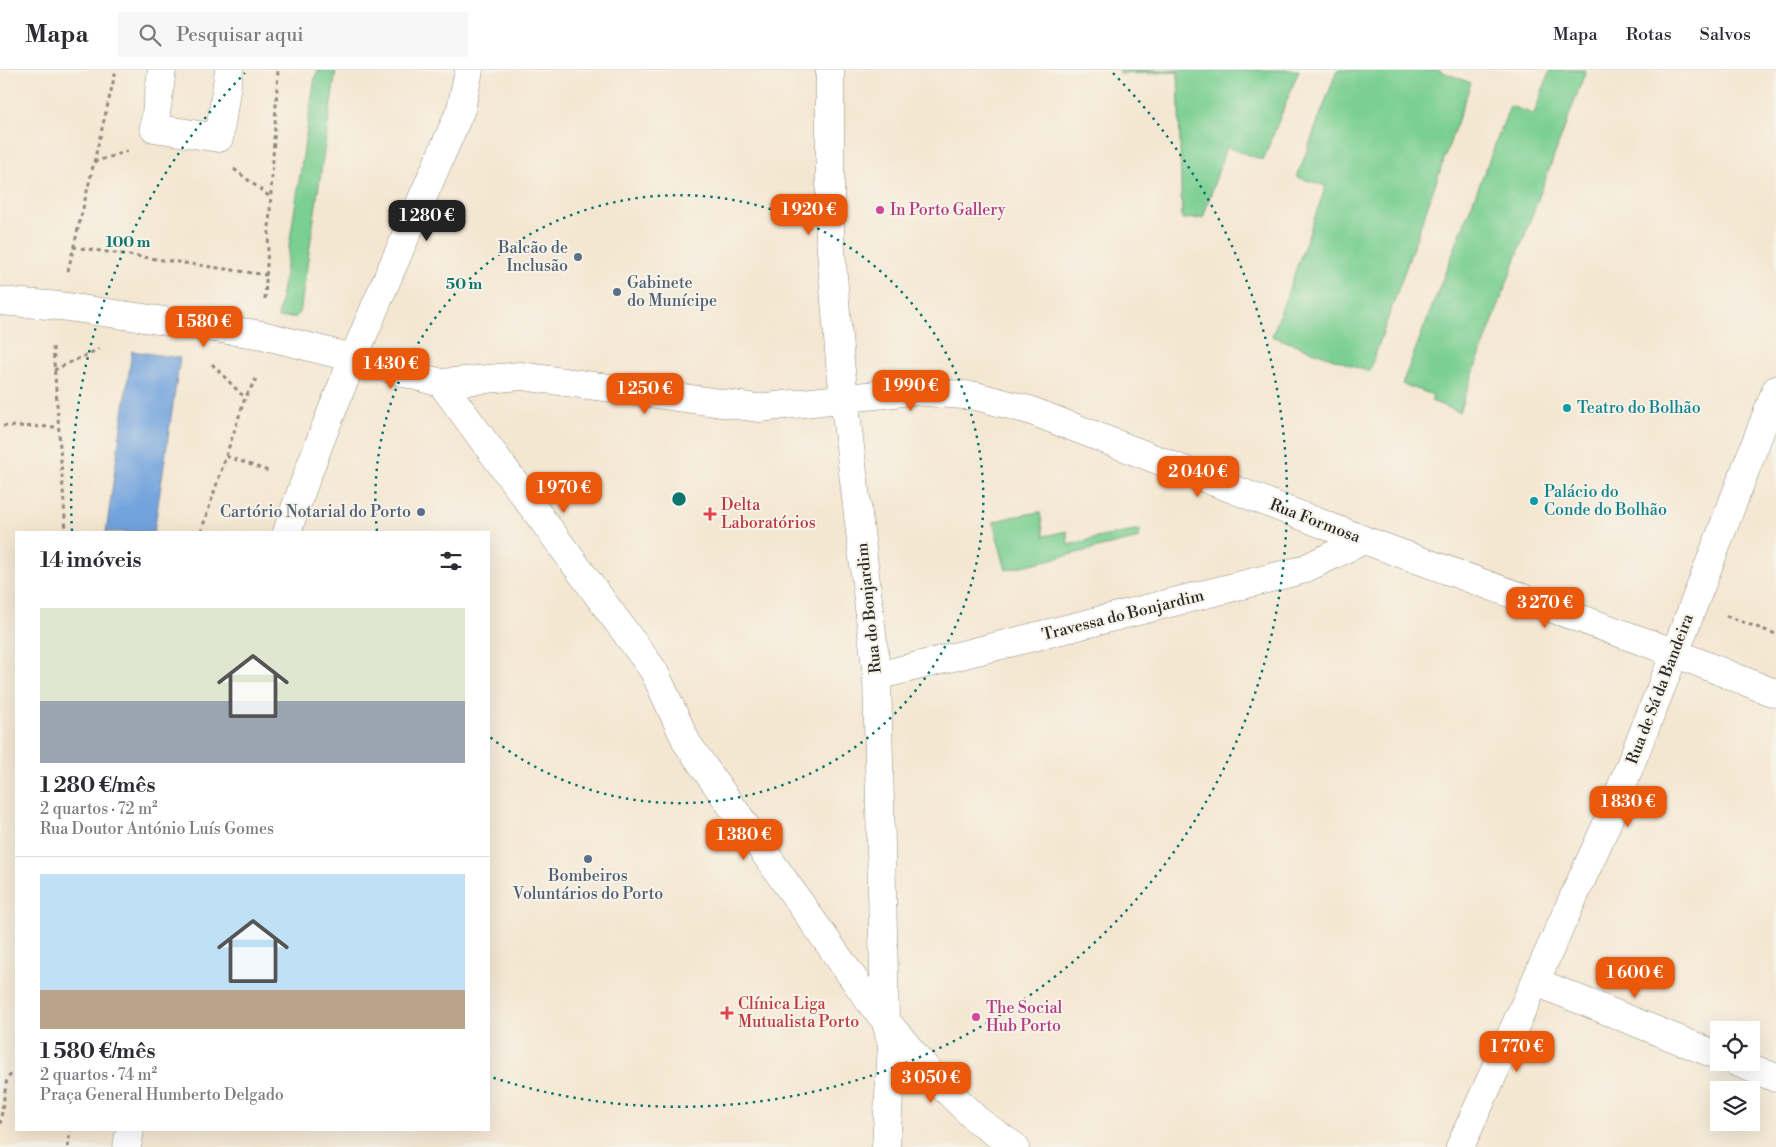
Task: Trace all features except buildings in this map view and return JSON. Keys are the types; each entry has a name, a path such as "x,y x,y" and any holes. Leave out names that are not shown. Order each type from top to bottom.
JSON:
{"street":[{"path":"162,70 154,128 219,138 229,70"},
{"path":"287,531 304,483 354,358 461,109 470,70"},
{"name":"Rua do Bonjardim","path":"830,70 830,238 840,362 877,676 886,1019 892,1044 886,1147"},
{"name":"Rua Formosa","path":"0,301 60,306 262,335 441,382 521,376 758,408 912,391 976,396 1029,410 1364,540 1675,653 1776,692"},
{"path":"441,382 654,671 687,743 870,1002 934,1078 977,1120 1015,1147"},
{"name":"Rua de Sá da Bandeira","path":"1460,1147 1605,828 1675,653 1776,390"},
{"name":"Travessa do Bonjardim","path":"877,676 1302,570 1364,540"},
{"path":"1536,982 1710,1052"},
{"path":"1758,1071 1776,1078"},
{"path":"127,1147 130,1131"}],"path":[{"path":"66,279 116,70"},
{"path":"265,308 278,70"},
{"path":"73,248 267,275"},
{"path":"53,347 66,531"},
{"path":"54,370 102,347"},
{"path":"206,359 245,398"},
{"path":"201,531 245,398 256,378"},
{"path":"3,426 58,427"},
{"path":"226,456 275,473"},
{"path":"1723,615 1776,634"},
{"path":"0,1124 7,1078 15,1071"},
{"path":"68,1147 70,1131"}],"green space":[{"path":"318,70 336,70 300,313 296,317 278,318 315,77"},
{"path":"1120,70 1299,70 1263,160 1226,147 1203,218 1182,219 1178,72 1120,74"},
{"path":"1337,70 1440,70 1471,83 1369,372 1272,336 1326,186 1297,177"},
{"path":"1550,70 1586,70 1459,412 1431,401 1433,395 1402,384 1510,106 1534,114"},
{"path":"1040,512 1044,536 1067,531 1068,545 1140,530 1139,538 1006,570 993,522"}],"water":[{"path":"132,351 180,358 154,531 106,531"}],"place":[{"name":"In Porto Gallery","path":"880,210"},
{"name":"Balcão de Inclusão","path":"578,257"},
{"name":"Gabinete do Munícipe","path":"617,292"},
{"name":"Teatro do Bolhão","path":"1567,408"},
{"name":"Palácio do Conde do Bolhão","path":"1534,501"},
{"name":"Cartório Notarial do Porto","path":"421,512"},
{"name":"Delta Laboratórios","path":"710,514"},
{"name":"Bombeiros Voluntários do Porto","path":"588,859"},
{"name":"Clínica Liga Mutualista Porto","path":"727,1013"},
{"name":"The Social Hub Porto","path":"976,1017"}]}
